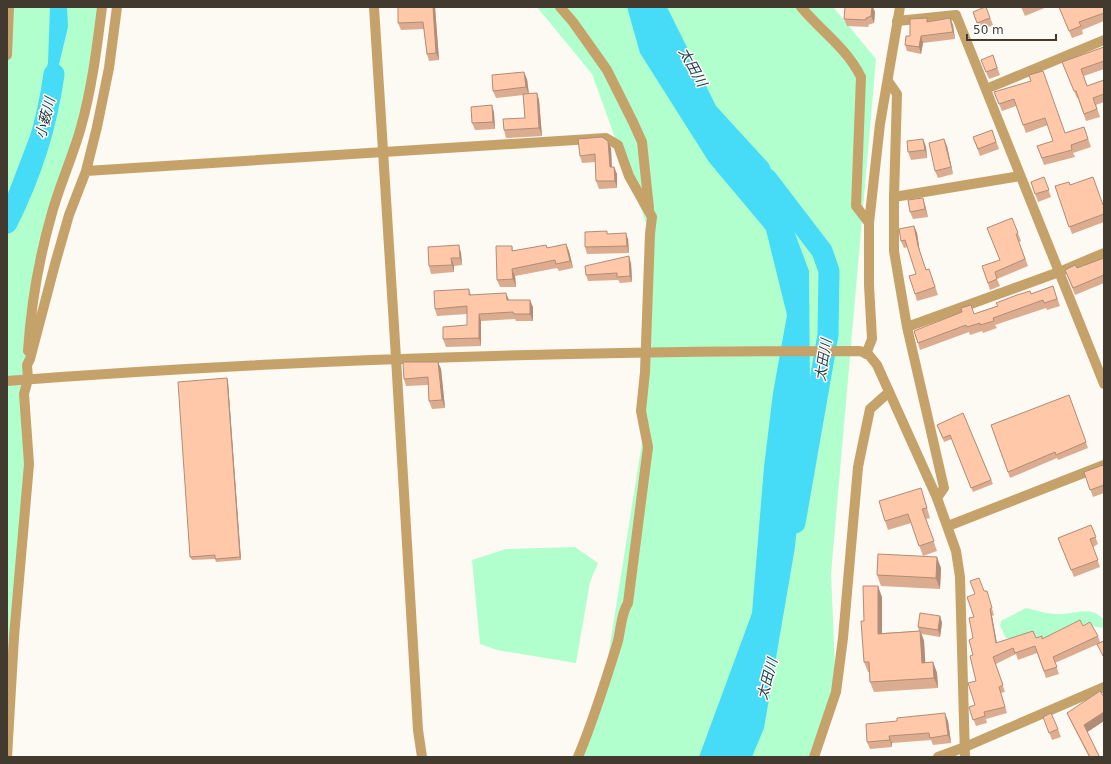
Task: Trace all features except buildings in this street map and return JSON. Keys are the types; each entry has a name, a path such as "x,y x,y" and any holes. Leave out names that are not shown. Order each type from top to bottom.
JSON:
{"street":[{"path":"7,55 9,7"},
{"path":"7,757 14,638 29,464 24,394 28,379 27,365 30,311 52,213 81,128 94,69 102,7"},
{"path":"27,365 30,359 69,215 86,171 104,98 116,7"},
{"path":"374,7 418,730 422,757"},
{"path":"560,7 573,22 607,70 642,142 650,212"},
{"path":"801,7 835,41 852,61 861,77 856,206 869,223"},
{"path":"863,352 872,339 869,285 869,223 880,124 900,7"},
{"path":"897,21 956,15 1104,384"},
{"path":"986,89 1104,40"},
{"path":"888,81 897,94 894,251 907,327 944,488 937,498"},
{"path":"86,171 606,138 618,144 629,176 652,217 645,372 641,411 648,448 628,603 624,610 618,638 590,727 578,757"},
{"path":"894,197 1020,176"},
{"path":"907,327 1059,272 1104,253"},
{"path":"7,381 396,358 663,351 863,352 877,365 937,498 956,551 960,577 965,752"},
{"path":"814,757 836,692 843,638 858,467 870,409 889,392"},
{"path":"948,526 1104,464"},
{"path":"938,757 965,752 1104,687"}],"green space":[{"path":"7,7 98,7 82,125 44,245 28,379 19,583 7,757"},
{"path":"537,7 833,7 876,59 831,574 836,692 813,757 574,757 604,683 646,417 641,411 650,234 592,74"},
{"path":"575,547 598,563 590,582 576,663 497,650 480,644 472,560 506,549"},
{"path":"1026,608 1054,614 1085,611 1095,613 1104,620 1104,628 1091,626 1057,641 1006,638 1000,626 1001,621"}],"water":[{"path":"50,7 67,7 68,27 50,101 7,231 7,196 33,128 48,63"},
{"path":"627,7 667,7 716,106 769,164 809,271 810,395 795,547 764,728 752,757 699,757 752,613 764,467 773,393 787,315 766,230 709,162 640,53"}],"waterway":[{"name":"小薮川","path":"7,223 16,205 37,150 47,112 54,74"},
{"name":"太田川","path":"767,179 822,251 829,271 828,335 795,523"}]}
